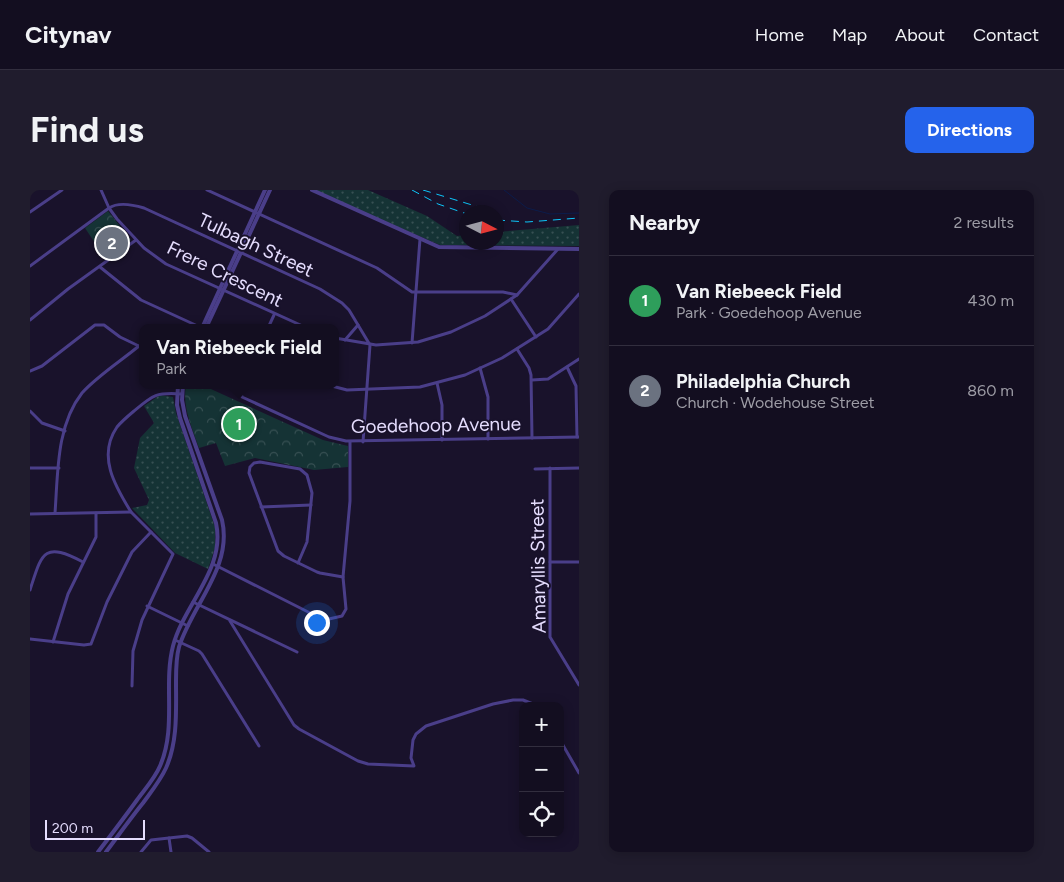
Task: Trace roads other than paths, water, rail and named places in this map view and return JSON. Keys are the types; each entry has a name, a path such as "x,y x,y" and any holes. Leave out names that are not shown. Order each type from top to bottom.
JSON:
{"street":[{"path":"30,212 62,190"},
{"name":"Frere Crescent","path":"101,190 109,208 136,240 166,264 298,324"},
{"path":"207,190 378,268 406,289 416,293 503,292 517,295"},
{"path":"204,324 265,194 270,190"},
{"path":"312,190 435,246 448,248 579,248"},
{"name":"Tulbagh Street","path":"109,208 116,205 141,207 327,293 345,305 370,345"},
{"path":"30,266 109,208"},
{"path":"412,342 420,239"},
{"path":"30,320 68,289 136,240"},
{"path":"339,339 370,345 412,342 451,332 473,323 517,295 558,248"},
{"path":"100,266 141,300 193,324"},
{"path":"208,324 221,290"},
{"path":"339,388 366,390 420,387 480,368 536,337 554,323 579,294"},
{"path":"511,299 536,337"},
{"path":"270,324 274,314"},
{"path":"345,340 358,324"},
{"path":"30,371 42,366 95,325 104,325 120,337 139,346"},
{"path":"363,442 370,345"},
{"path":"55,513 58,468 70,415 84,391 139,349"},
{"path":"517,349 529,368 532,380 532,438"},
{"path":"532,380 548,379 579,359"},
{"path":"567,367 576,386 578,437"},
{"path":"480,368 488,394 488,439"},
{"path":"437,383 442,405 442,440"},
{"path":"98,852 151,781 161,764 168,735 170,669 175,640 213,564 218,544 217,525 180,418 178,389"},
{"path":"106,852 155,786 167,766 174,736 177,660 181,643 218,566 223,545 223,524 185,416 179,394 181,389"},
{"name":"Goedehoop Avenue","path":"241,389 242,397 329,437 350,442 578,437"},
{"path":"132,686 133,651 142,620 173,556 172,552 131,512 110,472 107,454 110,441 118,426 154,395 166,393 179,394"},
{"path":"30,411 42,423 65,431"},
{"path":"213,564 320,618 329,619 342,616 346,608 343,577 350,493 350,442"},
{"path":"298,563 307,542 311,505 312,490 306,473 300,469 260,462 252,463 249,471 276,549 298,563 323,574 343,577"},
{"path":"30,468 58,468"},
{"name":"Amaryllis Street","path":"550,468 550,637 579,685"},
{"path":"535,469 579,468"},
{"path":"261,507 311,505"},
{"path":"30,514 131,512"},
{"path":"53,642 68,594 96,535 96,513"},
{"path":"30,639 88,645 93,640 107,602 132,552 151,532"},
{"path":"30,590 40,561 45,554 66,553 84,562"},
{"path":"550,562 579,562"},
{"path":"193,602 297,652"},
{"path":"148,606 188,626"},
{"path":"230,621 291,720 299,729 358,762 414,766 411,758 413,740 422,729 435,722 502,702 513,700 527,702"},
{"path":"175,640 199,651 204,657 259,746"},
{"path":"564,747 579,773"},
{"path":"161,764 167,766"},
{"path":"141,852 151,840 190,836 209,852"},
{"path":"169,838 171,852"}],"waterway":[{"path":"504,190 527,208 550,214 579,213"}],"railway":[{"path":"412,190 438,204 459,211"},
{"path":"423,190 472,205"},
{"path":"504,220 527,222 579,218"}],"place":[{"name":"Philadelphia Church","path":"112,243"},
{"name":"Van Riebeeck Field","path":"239,424"}]}
